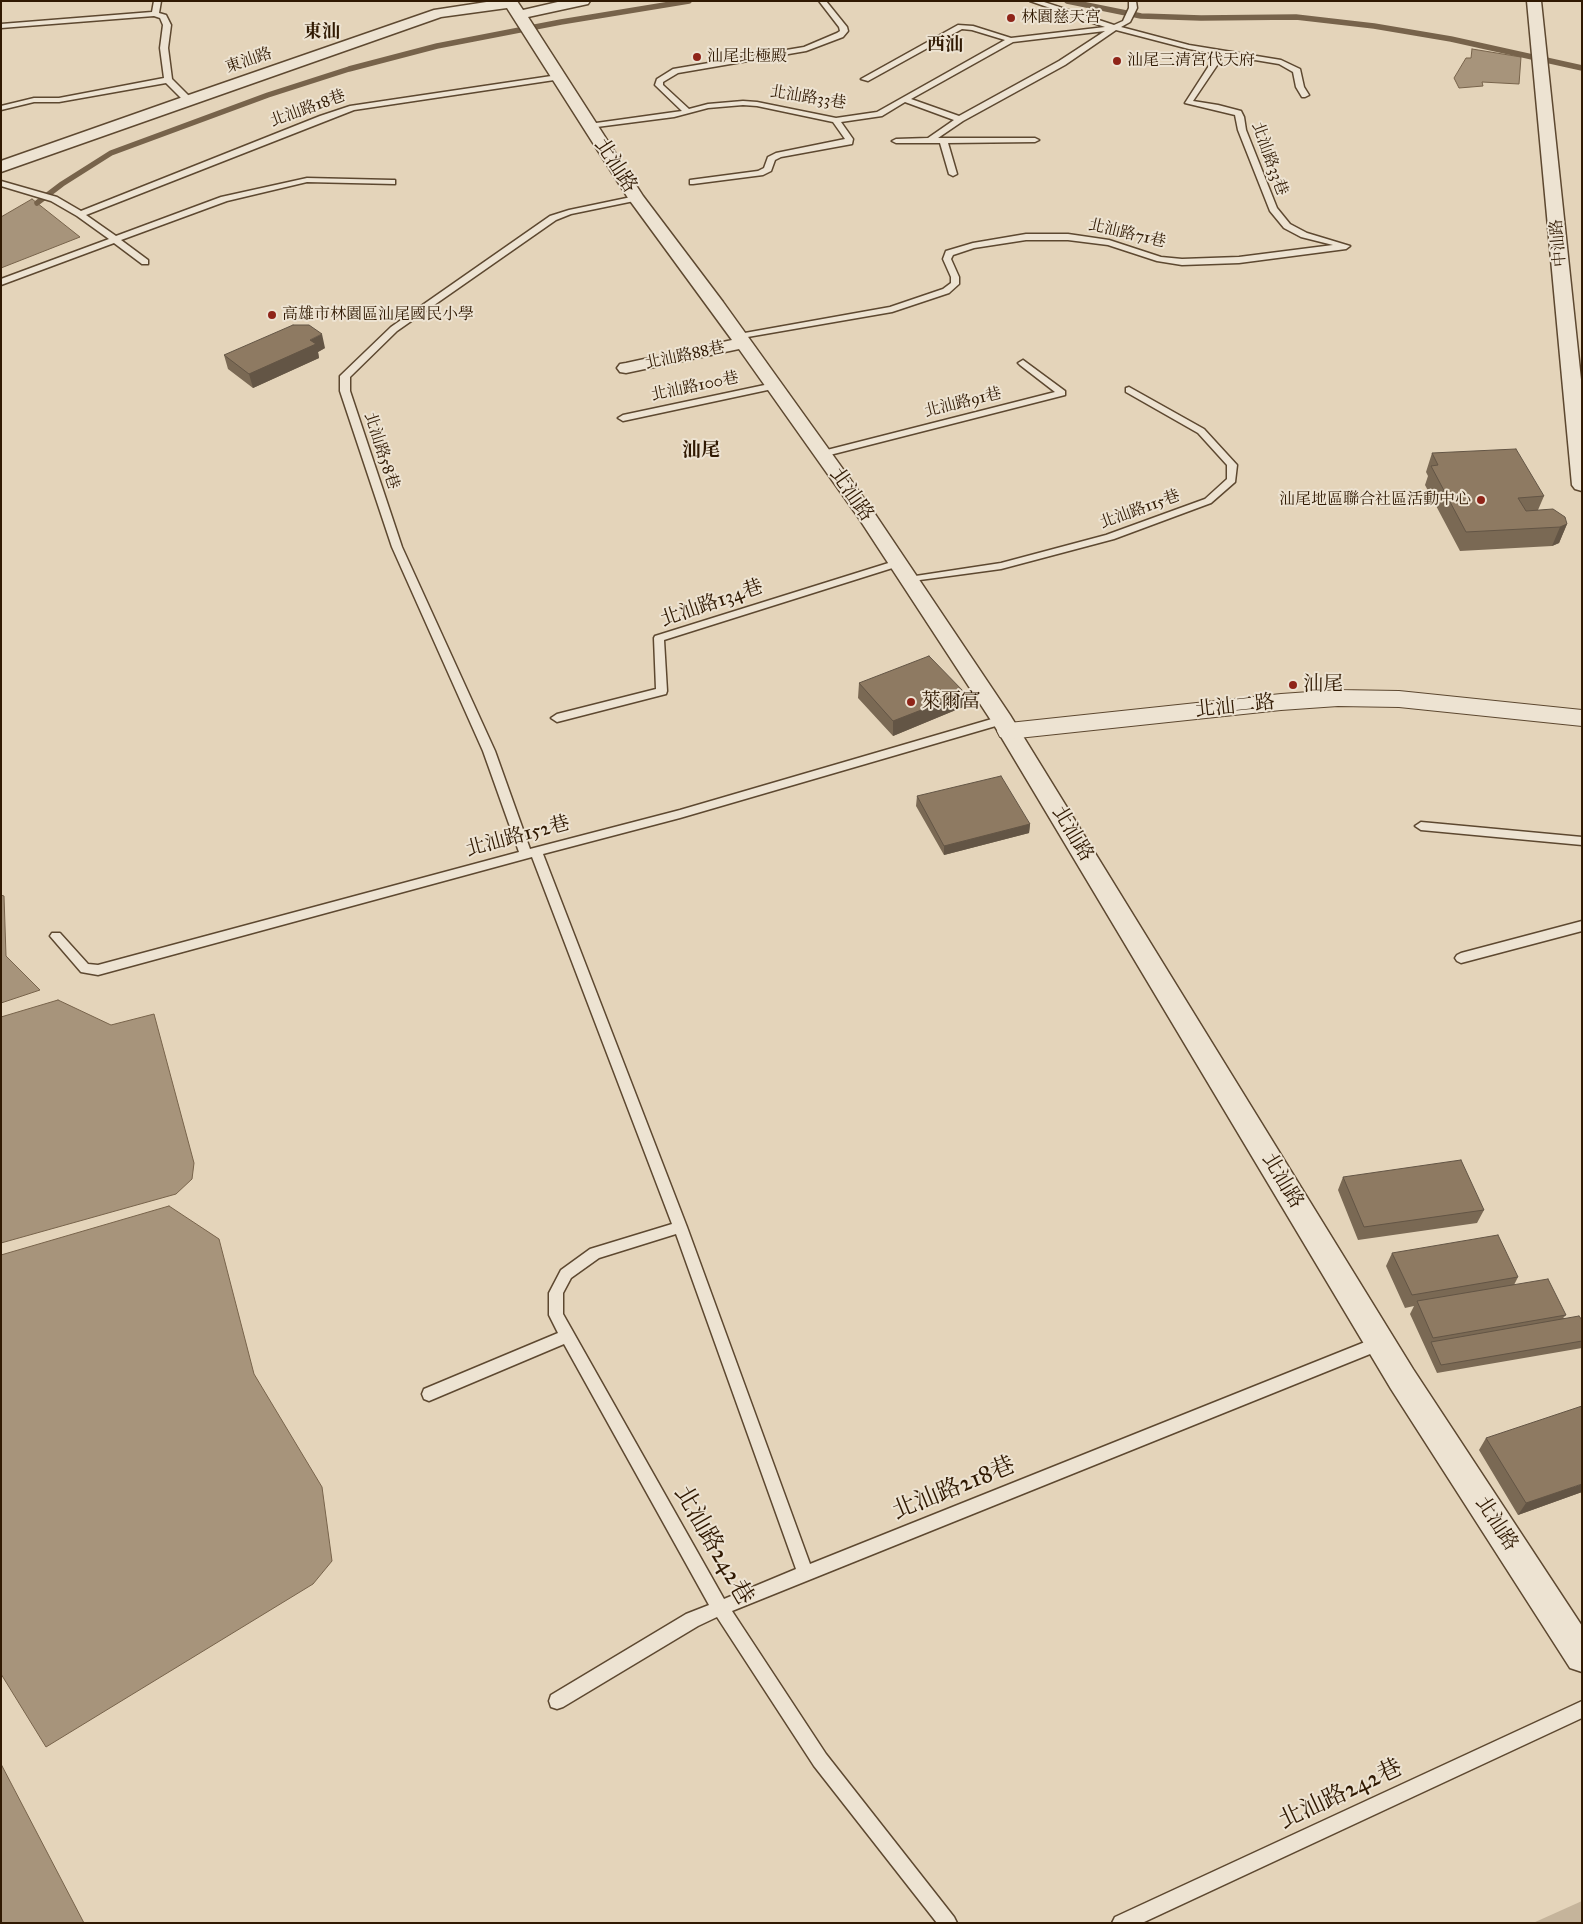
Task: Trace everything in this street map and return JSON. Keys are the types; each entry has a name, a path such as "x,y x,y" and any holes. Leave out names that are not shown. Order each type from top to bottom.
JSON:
{"street":[{"name":"東汕路","path":"1,167 439,13 519,15 583,1"},
{"name":"中汕路","path":"1534,1 1582,485"},
{"name":"北汕路","path":"519,15 636,198 822,454 898,563 1006,725 1380,1343 1582,1656"},
{"name":"北汕路88巷","path":"626,368 741,340"},
{"name":"北汕二路","path":"1006,725 1338,698 1399,699 1582,718"}],"lane":[{"path":"155,14 158,1"},
{"name":"北汕路33巷","path":"687,111 660,85 660,81 676,71 806,49 840,34 844,31 843,27 822,1"},
{"name":"北汕路33巷","path":"1033,1 1115,28 1189,47 1281,62 1297,71 1300,87 1305,95"},
{"name":"北汕路33巷","path":"929,141 960,120 1062,63 1126,22 1132,5"},
{"path":"1,26 155,14 163,17 167,25 164,48 168,80 188,100"},
{"path":"865,80 961,28 974,28 1011,40"},
{"name":"北汕路33巷","path":"589,126 674,115 708,106 750,103 836,120 879,114 1011,40 1115,28"},
{"name":"北汕路33巷","path":"1215,51 1216,61 1189,101 1190,103 1232,111 1240,116 1242,130 1272,209 1286,226 1304,235 1346,246"},
{"name":"北汕路18巷","path":"80,214 322,118 353,108 558,77"},
{"path":"1,108 34,100 59,100 168,80"},
{"path":"906,100 960,120"},
{"path":"693,182 760,173 768,170 771,159 779,155 849,142 849,139 836,120"},
{"path":"943,140 952,174"},
{"path":"896,141 1035,140"},
{"path":"1,282 224,199 307,180 392,182"},
{"path":"1,184 32,191 54,199 80,214 145,262"},
{"name":"北汕路58巷","path":"636,198 569,212 553,218 394,329 345,376 345,391 397,547 489,751 680,1227 806,1574"},
{"name":"北汕路71巷","path":"741,340 892,309 946,291 955,284 955,278 947,259 949,253 973,246 1026,237 1068,237 1109,243 1160,259 1182,262 1239,260 1346,246"},
{"name":"北汕路91巷","path":"822,454 1062,393 1023,363"},
{"name":"北汕路100巷","path":"623,418 774,386"},
{"name":"北汕路115巷","path":"909,580 1001,566 1110,537 1208,501 1232,480 1232,464 1201,431 1129,390"},
{"name":"北汕路134巷","path":"558,718 662,691 659,638 898,563"},
{"name":"北汕路152巷","path":"56,936 85,969 98,970 1006,725"},
{"path":"1421,826 1582,841"},
{"path":"1461,958 1582,926"},
{"name":"北汕路242巷","path":"680,1227 595,1253 566,1274 556,1293 556,1315 720,1608 820,1760 948,1923"},
{"path":"429,1394 567,1336"},
{"name":"北汕路218巷","path":"557,1701 692,1620 1380,1343"},
{"name":"北汕路242巷","path":"1121,1923 1582,1709"}],"shaded area":[{"path":"1472,49 1521,57 1519,84 1482,82 1483,86 1459,88 1454,78 1466,58 1471,58"},
{"path":"32,199 80,237 1,268 1,217"},
{"path":"1,895 4,896 6,956 40,990 1,1003"},
{"path":"58,1000 111,1025 154,1014 194,1163 192,1179 176,1194 1,1243 1,1017"},
{"path":"169,1206 219,1239 254,1374 322,1487 332,1561 313,1584 46,1747 1,1674 1,1255"},
{"path":"1,1764 84,1923 1,1923"},
{"path":"1582,1901 1582,1923 1533,1923"}],"building":[{"path":"293,325 309,325 322,334 310,340 316,344 249,374 224,355"},
{"name":"汕尾地區聯合社區活動中心","path":"1516,449 1544,496 1518,498 1526,511 1553,509 1565,517 1567,524 1560,527 1466,532 1431,466 1438,465 1432,453"},
{"name":"萊爾富","path":"929,656 965,693 893,721 859,683"},
{"path":"1001,776 1030,824 944,846 917,796"},
{"path":"1461,1160 1484,1210 1364,1227 1343,1177"},
{"path":"1498,1235 1518,1277 1412,1295 1392,1253"},
{"path":"1548,1279 1566,1315 1433,1338 1417,1301"},
{"path":"1579,1316 1582,1320 1582,1341 1441,1365 1431,1342"},
{"path":"1582,1406 1582,1484 1526,1503 1486,1438"}],"waterway":[{"path":"37,203 62,184 111,153 268,95 349,69 437,46 561,22 689,1"},
{"path":"1067,1 1141,16 1201,18 1296,17 1374,26 1451,39 1582,68"}],"place":[{"name":"林園慈天宮","path":"1011,18"},
{"name":"汕尾北極殿","path":"697,57"},
{"name":"汕尾三清宮代天府","path":"1117,61"},
{"name":"高雄市林園區汕尾國民小學","path":"272,315"},
{"name":"汕尾地區聯合社區活動中心","path":"1481,500"},
{"name":"汕尾","path":"1293,685"},
{"name":"萊爾富","path":"911,702"}],"district":[{"name":"東汕","path":"322,33"},
{"name":"西汕","path":"945,46"},
{"name":"汕尾","path":"701,451"}]}
